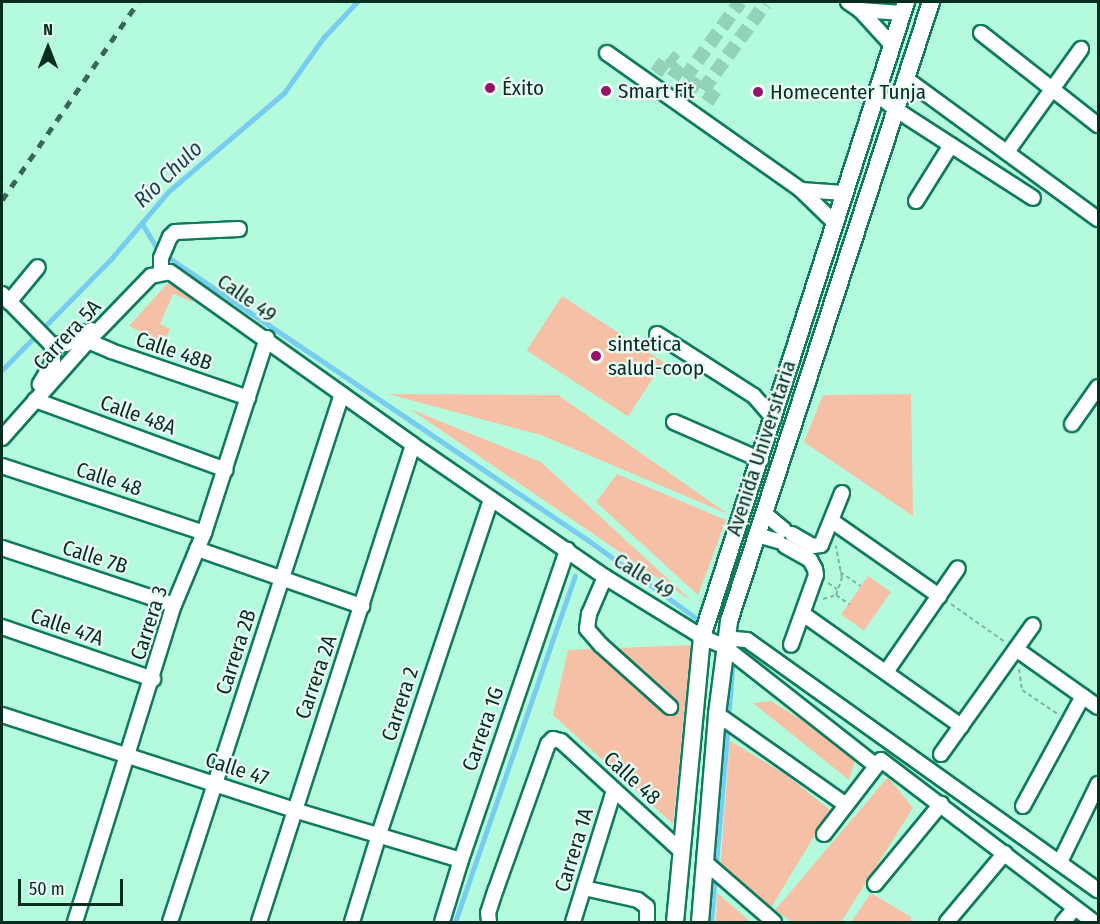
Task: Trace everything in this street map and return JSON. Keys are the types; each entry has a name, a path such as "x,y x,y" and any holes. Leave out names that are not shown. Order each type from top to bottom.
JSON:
{"main road":[{"name":"Avenida Universitaria","path":"700,922 717,714 729,621 931,2"},
{"name":"Avenida Universitaria","path":"675,922 702,637 784,388 904,7"}],"street":[{"path":"848,2 860,10 891,44"},
{"path":"860,10 904,7"},
{"path":"981,33 1098,125"},
{"path":"1007,152 1081,50"},
{"path":"607,53 652,77 801,190 835,223"},
{"path":"905,78 1098,219"},
{"path":"876,93 895,109 1033,198"},
{"path":"916,201 951,146"},
{"path":"801,190 844,193"},
{"path":"52,345 66,344 84,335 140,282 161,270 170,237 182,230 239,229"},
{"path":"4,435 49,372 53,362 52,345 9,302 38,267"},
{"name":"Calle 49","path":"161,270 267,338 413,445 605,577 702,637 725,647 876,766"},
{"name":"Carrera 5A","path":"4,435 88,341 161,270"},
{"path":"657,334 754,396 774,418"},
{"name":"Carrera 3","path":"75,922 153,679 174,605 198,549 226,470 267,338"},
{"name":"Calle 48B","path":"88,341 248,398"},
{"path":"1072,424 1098,387"},
{"path":"754,396 765,397 784,388"},
{"name":"Carrera 2B","path":"171,922 342,394"},
{"name":"Calle 48A","path":"35,400 226,470"},
{"path":"674,422 760,460"},
{"name":"Carrera 2A","path":"259,922 413,445"},
{"name":"Calle 48","path":"2,465 204,532"},
{"path":"757,535 785,538 819,546 823,543 842,493"},
{"name":"Carrera 2","path":"352,922 379,834 491,499"},
{"path":"764,513 785,538 810,560 815,569 807,617 791,645"},
{"path":"832,521 939,596"},
{"name":"Calle 7B","path":"2,548 174,605"},
{"path":"198,549 362,606"},
{"name":"Carrera 1G","path":"442,922 567,549"},
{"path":"886,672 958,568"},
{"path":"605,577 589,614 587,629 601,645 670,707"},
{"path":"807,617 961,726"},
{"path":"941,754 1033,625"},
{"name":"Calle 47A","path":"2,627 153,679"},
{"path":"725,647 734,639 747,640 1098,890"},
{"path":"1016,649 1098,707"},
{"path":"1023,806 1083,696"},
{"path":"717,714 846,805"},
{"name":"Calle 47","path":"2,715 294,810 461,860"},
{"name":"Calle 48","path":"489,922 488,913 503,868 548,744 553,739 561,741 681,851"},
{"path":"824,834 880,760 1094,922"},
{"path":"1060,862 1098,784"},
{"name":"Carrera 1A","path":"573,922 614,790"},
{"path":"875,884 941,804"},
{"path":"947,922 1005,853"},
{"path":"706,863 774,922"},
{"path":"584,888 638,900 648,907 647,922"},
{"path":"1063,922 1075,908"}],"path":[{"path":"832,521 841,584 836,595"},
{"path":"840,572 861,586"},
{"path":"807,617 826,597 836,595 849,604"},
{"path":"939,596 1016,649"},
{"path":"1022,690 1069,721"}],"shaded area":[{"path":"167,284 175,284 191,295 193,302 173,294 160,324 170,329 163,343 129,326"},
{"name":"sintetica salud-coop","path":"562,296 663,362 628,416 527,351"},
{"path":"388,394 558,395 728,514 541,435"},
{"path":"911,394 913,516 804,442 823,395"},
{"path":"410,409 541,462 693,602"},
{"path":"617,474 726,520 698,595 596,502"},
{"path":"868,576 891,592 864,631 841,615"},
{"path":"691,645 673,824 553,715 568,650"},
{"path":"771,701 857,754 849,780 753,703"},
{"path":"730,741 785,774 830,810 769,911 720,869"},
{"path":"888,777 913,808 841,922 792,922 775,910"},
{"path":"717,893 751,922 716,922"},
{"path":"871,893 911,917 911,922 851,922"}],"waterway":[{"name":"Río Chulo","path":"2,370 111,259 168,192 284,93 324,37 357,2"},
{"path":"142,223 159,251 588,540 696,618"},
{"path":"455,922 575,576"},
{"path":"729,709 733,658"},
{"path":"711,922 727,735"}],"tunnel":[{"path":"685,78 740,2"},
{"path":"703,90 765,4"},
{"path":"656,73 669,56 676,62 671,68 721,103"}],"railway":[{"path":"2,200 138,2"}],"place":[{"name":"Éxito","path":"490,88"},
{"name":"Smart Fit","path":"606,91"},
{"name":"Homecenter Tunja","path":"758,92"},
{"name":"sintetica salud-coop","path":"596,356"}]}
